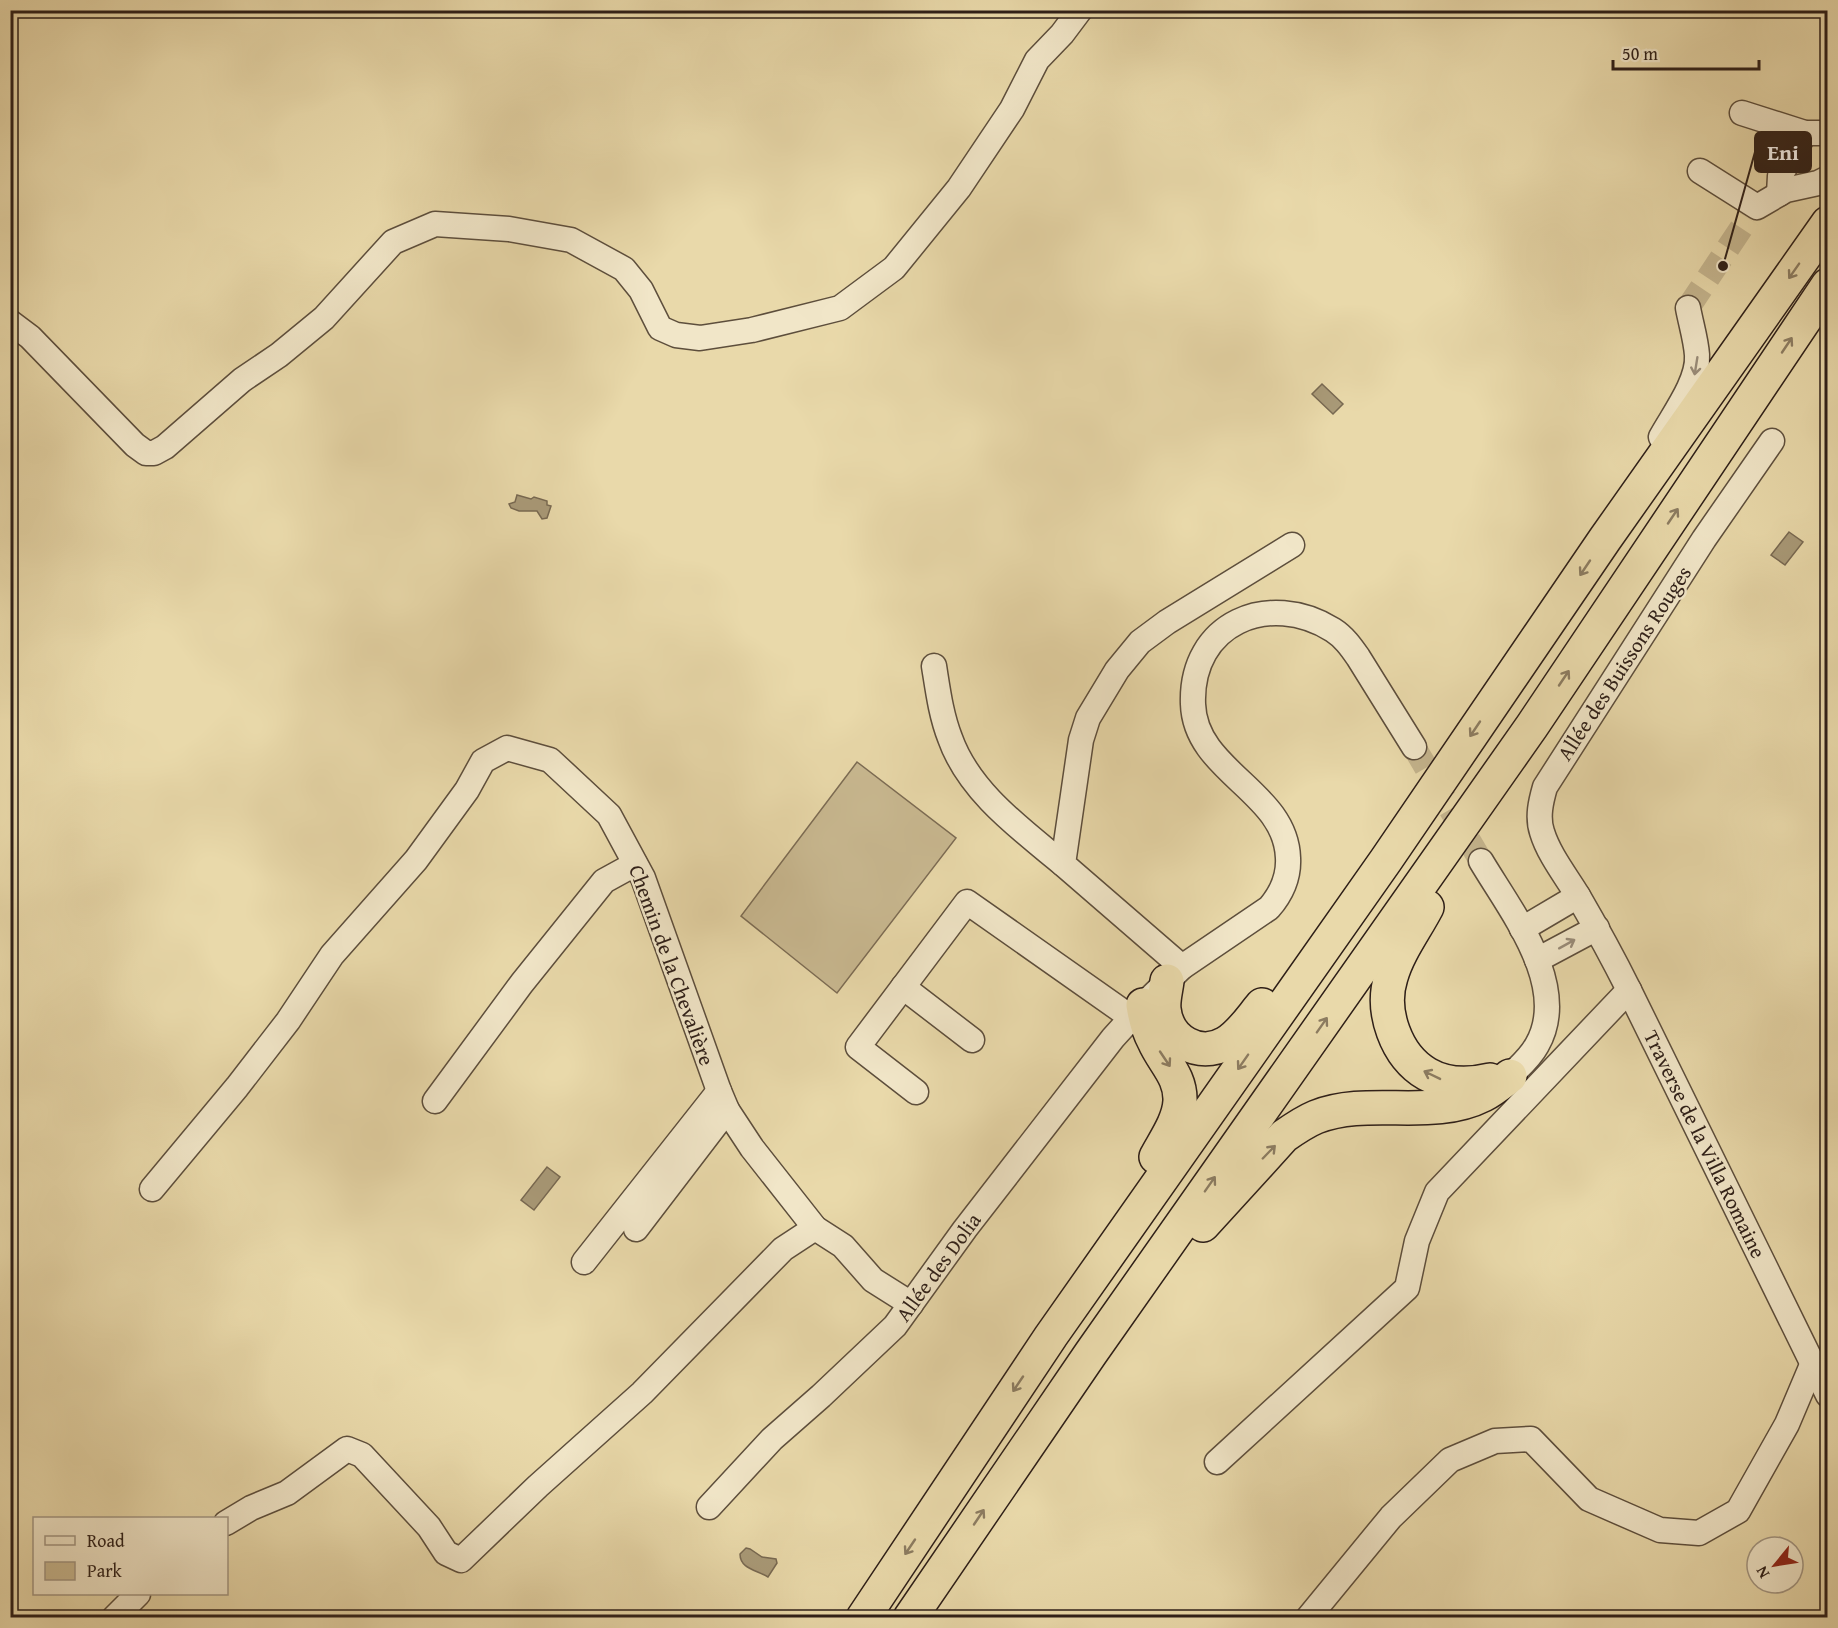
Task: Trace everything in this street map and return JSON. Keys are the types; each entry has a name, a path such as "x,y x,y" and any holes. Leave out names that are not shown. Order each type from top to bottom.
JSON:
{"highway":[{"path":"865,1613 1051,1336 1386,860 1605,539 1827,223"},
{"path":"910,1617 1091,1353 1532,726 1827,285"},
{"path":"1510,1076 1461,1084 1427,1074 1414,1064 1394,1034 1387,998 1390,978 1406,946 1532,726"},
{"path":"1175,974 1164,1009 1168,1023 1176,1036 1190,1047 1204,1050 1216,1048 1228,1042 1238,1034 1386,860"},
{"path":"1051,1336 1153,1162 1175,1119 1180,1102 1179,1085 1138,1011"},
{"path":"1091,1353 1254,1168 1284,1136 1298,1126 1316,1117 1350,1110 1430,1107 1468,1101 1494,1089 1510,1076"}],"street":[{"path":"10,322 30,337 135,445 146,453 154,453 193,424 242,380 279,355 324,318 393,242 435,224 509,229 571,240 624,269 641,291 660,328 676,335 700,338 752,330 840,308 894,268 959,188 1012,109 1037,60 1062,34 1080,10"},
{"path":"1742,113 1816,133 1780,176 1779,194"},
{"path":"1700,171 1753,213 1793,187 1818,183 1827,178"},
{"path":"1605,539 1692,382 1697,356 1688,308"},
{"name":"Allée des Buissons Rouges","path":"1578,896 1541,831 1540,809 1545,787 1704,539 1772,441"},
{"path":"1063,864 1081,740 1088,718 1117,670 1140,642 1167,622 1292,545"},
{"name":"Allée des Dolia","path":"709,1507 772,1439 895,1326 965,1229 1113,1038 1138,1011 1175,974 1269,908 1279,896 1288,868 1288,848 1280,825 1264,803 1219,761 1200,730 1193,709 1192,684 1200,658 1210,641 1225,628 1242,620 1267,614 1294,614 1320,623 1335,631 1358,657 1414,747"},
{"path":"934,666 939,701 950,739 960,762 974,782 1007,816 1063,864 1175,974"},
{"name":"Chemin de la Chevalière","path":"152,1189 237,1087 288,1021 332,955 416,860 467,790 483,761 507,748 550,760 609,815 643,878 723,1100 752,1148 815,1228 843,1246 873,1280 911,1304"},
{"path":"1481,861 1522,929 1545,983 1548,1006 1545,1026 1538,1044 1528,1059 1510,1076"},
{"path":"435,1101 522,984 604,881 635,864"},
{"path":"1522,929 1578,896"},
{"name":"Traverse de la Villa Romaine","path":"1578,896 1629,990 1827,1395"},
{"path":"916,1092 858,1047 967,902 1138,1011"},
{"path":"1537,960 1597,928"},
{"path":"903,987 972,1040"},
{"path":"1217,1462 1407,1288 1417,1241 1437,1192 1629,990"},
{"path":"636,1229 723,1100"},
{"path":"584,1262 723,1100"},
{"path":"228,1522 251,1508 287,1493 347,1449 362,1455 429,1527 446,1553 461,1560 538,1486 642,1393 783,1249 815,1228"},
{"path":"1308,1617 1391,1517 1450,1460 1495,1441 1531,1438 1589,1499 1660,1530 1699,1533 1738,1510 1787,1424 1812,1365"},
{"path":"114,1617 136,1595"}],"green space":[{"path":"857,762 956,838 837,993 741,916"}],"shaded area":[{"path":"1322,384 1343,404 1333,414 1312,394"},
{"path":"517,495 547,501 547,505 551,506 547,518 542,519 537,511 519,511 511,508 509,504 515,502"},
{"path":"1789,532 1803,542 1785,565 1771,555"},
{"path":"547,1167 560,1177 534,1210 521,1200"},
{"path":"746,1548 762,1557 776,1559 777,1563 768,1577 743,1563 740,1554"}],"tunnel":[{"path":"1688,308 1748,218"},
{"path":"1414,747 1481,861"}],"place":[{"name":"Eni","path":"1723,266"}]}
